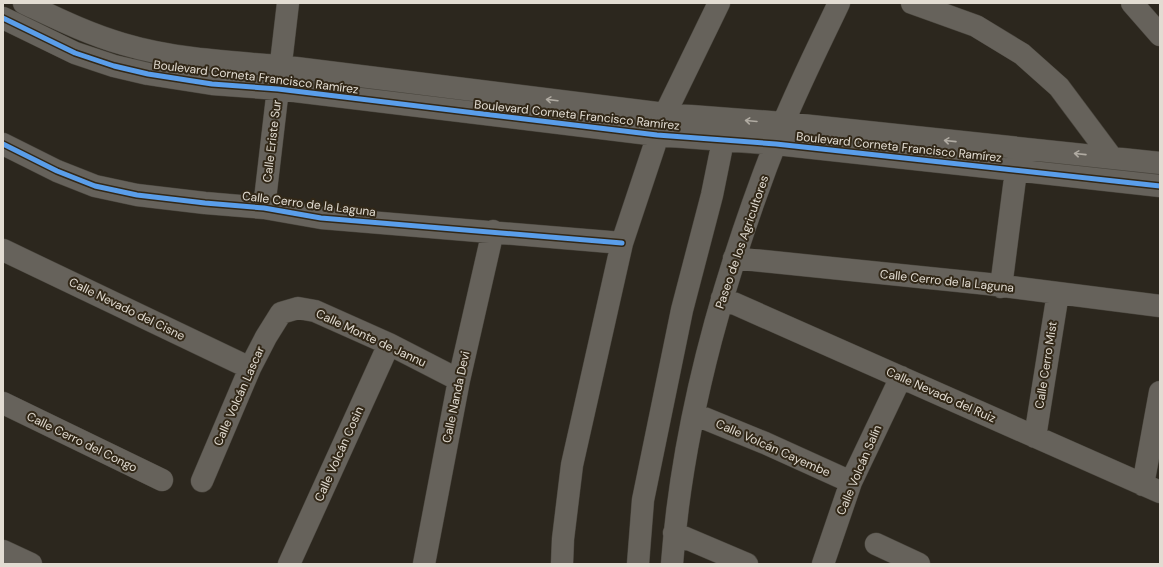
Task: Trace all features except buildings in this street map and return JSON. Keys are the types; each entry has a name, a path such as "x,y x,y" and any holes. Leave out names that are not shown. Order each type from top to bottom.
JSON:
{"street":[{"name":"Boulevard Corneta Francisco Ramírez","path":"24,3 50,8 84,31 123,44 153,51 216,61 280,66 665,114 776,144 1160,186"},
{"name":"Calle Eriste Sur","path":"264,208 288,3"},
{"path":"562,564 563,539 572,465 622,243 665,114 719,3"},
{"name":"Paseo de los Agricultores","path":"672,564 681,476 694,414 722,298 734,258 783,124 839,3"},
{"path":"912,3 976,26 1022,54 1059,87 1112,158"},
{"path":"1132,3 1160,34"},
{"path":"37,34 50,8"},
{"name":"Boulevard Corneta Francisco Ramírez","path":"3,18 75,53 120,68 212,84 278,89 657,135 783,124 1160,163"},
{"path":"638,564 644,493 682,310 712,195 725,129"},
{"name":"Calle Cerro de la Laguna","path":"3,144 57,171 94,186 137,195 264,208 321,218 493,231 622,243"},
{"path":"994,286 1012,148"},
{"name":"Calle Nanda Devi","path":"424,564 459,380 493,231"},
{"name":"Calle Nevado del Cisne","path":"3,250 250,368"},
{"name":"Calle Cerro de la Laguna","path":"734,258 1058,293 1160,306"},
{"name":"Calle Cerro Mist","path":"1035,437 1058,293"},
{"name":"Calle Nevado del Ruiz","path":"722,298 1152,488"},
{"name":"Calle Monte de Jannu","path":"281,313 298,308 315,311 389,344 459,380"},
{"name":"Calle Volcán Lascar","path":"202,481 250,368 266,337 281,313"},
{"name":"Calle Volcán Cosin","path":"289,564 389,344"},
{"name":"Calle Volcán Salín","path":"823,564 851,482 901,378"},
{"path":"1152,488 1160,392"},
{"name":"Calle Cerro del Congo","path":"3,403 162,480"},
{"name":"Calle Volcán Cayembe","path":"694,414 765,443 851,482"},
{"path":"674,533 747,564"},
{"path":"876,544 919,564"},
{"path":"3,551 31,564"}],"cycle path":[{"path":"3,18 75,53 114,66 148,74 212,84 278,89 657,135 776,144 1160,186"},
{"path":"3,144 57,171 95,186 137,195 264,208 321,218 622,243"}]}
